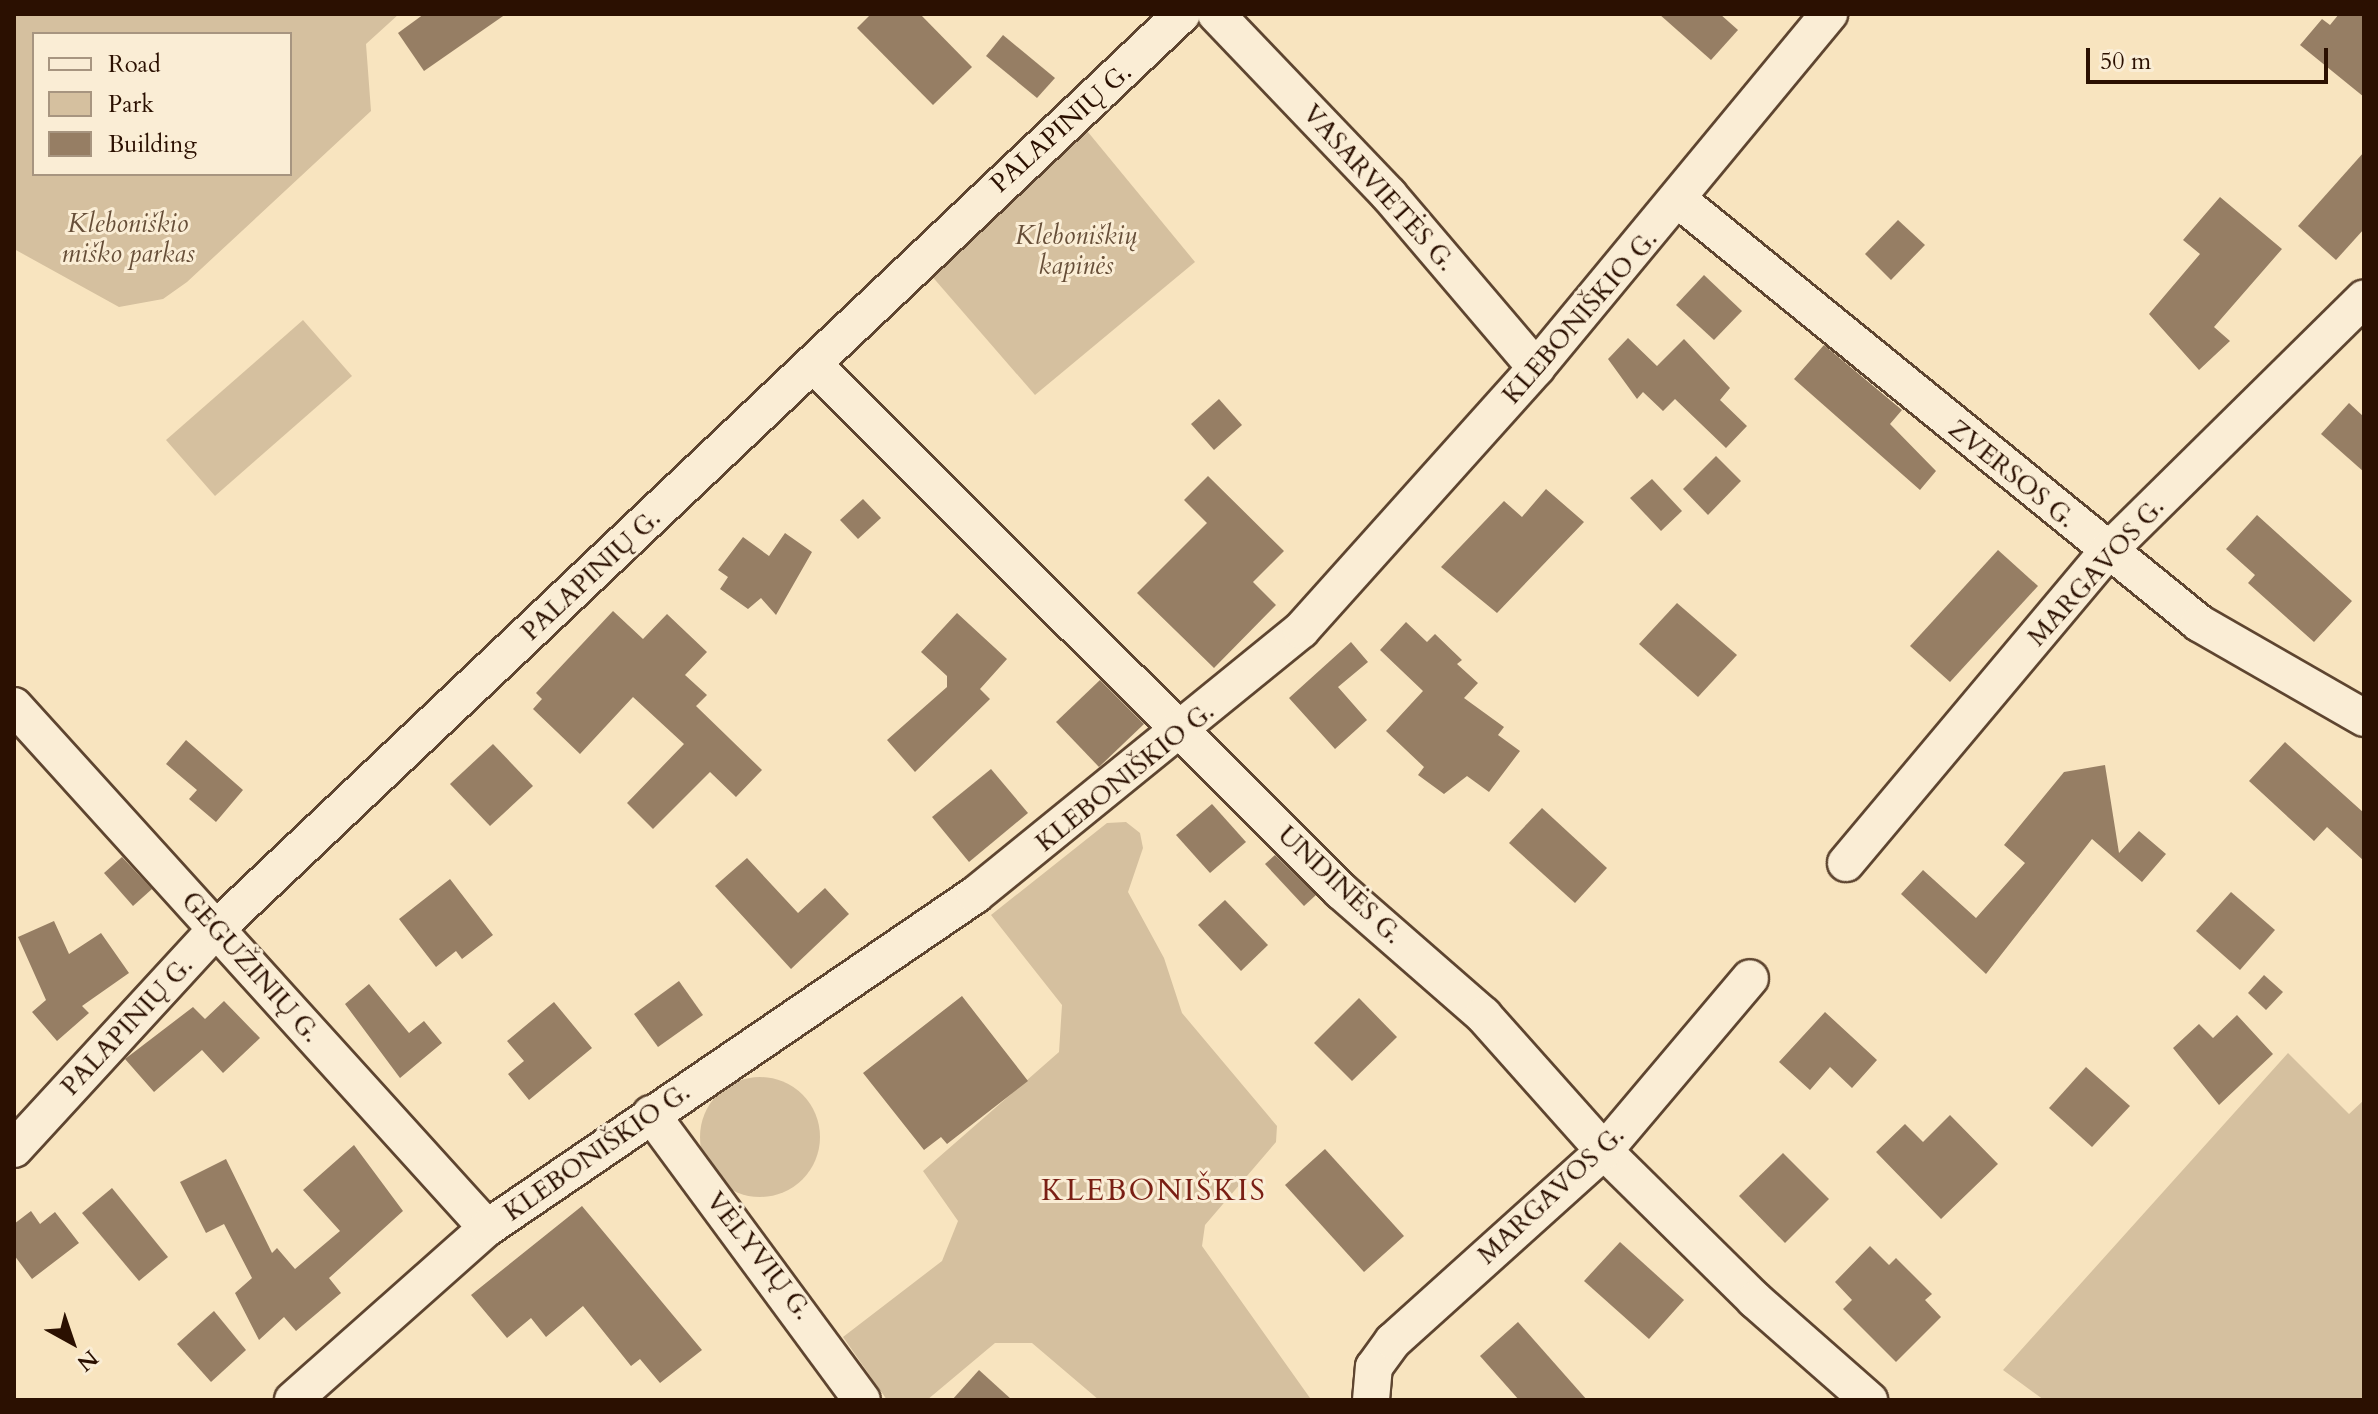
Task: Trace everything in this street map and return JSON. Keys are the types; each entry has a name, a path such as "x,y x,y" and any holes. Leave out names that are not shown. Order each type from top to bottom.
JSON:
{"street":[{"name":"PALAPINIŲ G.","path":"14,1149 217,928 1182,14"},
{"name":"VASARVIETĖS G.","path":"1216,14 1389,195 1536,368"},
{"name":"KLEBONIŠKIO G.","path":"293,1400 487,1228 975,895 1185,731 1377,553 1680,201 1829,14"},
{"name":"ZVERSOS G.","path":"1680,201 2107,552 2199,623 2364,718"},
{"name":"MARGAVOS G.","path":"1846,863 2107,552 2364,299"},
{"name":"UNDINĖS G.","path":"814,365 1185,731 1341,891 1483,1015 1604,1151 1869,1400"},
{"name":"GEGUŽINIŲ G.","path":"14,706 487,1228"},
{"name":"MARGAVOS G.","path":"1373,1384 1393,1341 1604,1151 1750,978"},
{"name":"VĖLYVIŲ G.","path":"651,1114 862,1400"}],"green space":[{"name":"Kleboniškio miško parkas","path":"14,14 399,14 366,44 371,111 187,282 163,299 119,307 14,249"},
{"name":"Kleboniškių kapinės","path":"1083,126 1195,262 1035,395 930,274"},
{"path":"303,320 352,376 215,496 166,440"},
{"path":"1126,822 1140,833 1143,848 1128,892 1164,958 1182,1013 1277,1126 1276,1142 1205,1225 1202,1246 1310,1398 1099,1400 1032,1343 995,1343 927,1400 887,1400 843,1337 942,1261 958,1221 923,1171 1059,1052 1062,1005 991,915 1107,823"},
{"path":"2288,1053 2349,1114 2364,1100 2364,1400 2044,1400 2003,1370"},
{"path":"760,1077 783,1081 803,1094 816,1114 820,1137 816,1160 803,1180 783,1193 760,1197 737,1193 717,1180 704,1160 700,1137 704,1114 717,1094 737,1081"}],"building":[{"path":"424,14 506,14 424,71 398,33"},
{"path":"871,14 920,14 972,67 933,105 857,28"},
{"path":"1659,14 1720,14 1738,30 1711,60"},
{"path":"2339,14 2364,14 2364,97 2300,45 2322,19 2330,25"},
{"path":"1003,35 1055,78 1037,98 986,56"},
{"path":"2364,152 2364,229 2336,260 2298,226"},
{"path":"2220,197 2282,249 2214,327 2230,341 2199,370 2149,314 2200,254 2183,240"},
{"path":"1898,220 1925,245 1891,280 1865,254"},
{"path":"1704,275 1742,311 1714,340 1676,305"},
{"path":"1628,338 1657,366 1684,339 1730,388 1720,400 1747,426 1726,448 1675,399 1663,411 1643,392 1637,399 1608,359"},
{"path":"1824,345 1902,410 1890,424 1936,471 1920,490 1794,379"},
{"path":"1219,399 1242,425 1214,450 1191,424"},
{"path":"2349,403 2364,417 2364,472 2321,434"},
{"path":"1716,456 1741,481 1708,515 1683,489"},
{"path":"1208,476 1284,551 1253,582 1276,605 1214,668 1137,593 1207,523 1184,500"},
{"path":"1652,479 1682,511 1661,531 1630,498"},
{"path":"1546,489 1584,522 1497,613 1441,567 1504,501 1522,517"},
{"path":"863,499 881,518 858,539 840,520"},
{"path":"2257,515 2352,601 2314,642 2248,583 2255,575 2226,549"},
{"path":"785,533 812,552 776,615 761,598 748,609 720,589 728,577 718,570 743,537 769,556"},
{"path":"1998,550 2038,586 1950,682 1910,646"},
{"path":"1677,603 1737,655 1698,697 1639,644"},
{"path":"613,611 643,639 667,614 707,652 685,675 707,695 696,706 762,770 736,797 710,772 653,829 627,803 684,744 633,697 580,754 533,709 542,699 536,693"},
{"path":"957,613 1007,659 980,689 990,699 915,772 887,740 947,687 947,676 921,652"},
{"path":"1406,622 1427,642 1435,634 1462,660 1457,664 1478,683 1464,698 1504,727 1498,735 1520,751 1489,792 1467,776 1444,794 1418,775 1424,767 1386,731 1423,691 1380,650"},
{"path":"1351,642 1368,662 1338,687 1367,720 1335,749 1289,698"},
{"path":"1100,680 1144,724 1099,767 1056,722"},
{"path":"186,740 243,790 216,822 189,799 197,790 166,764"},
{"path":"2285,742 2364,813 2364,861 2327,827 2314,841 2249,781"},
{"path":"493,744 533,786 490,826 450,784"},
{"path":"2105,765 2119,853 2139,831 2166,854 2142,882 2092,839 1986,974 1901,894 1923,870 1976,918 2025,863 2004,845 2064,772"},
{"path":"991,769 1028,813 969,862 932,817"},
{"path":"1212,804 1246,842 1210,873 1176,835"},
{"path":"1542,808 1607,868 1575,903 1509,843"},
{"path":"1275,855 1316,895 1304,906 1265,864"},
{"path":"122,857 152,889 133,906 104,873"},
{"path":"747,858 798,913 825,888 849,914 791,969 715,886"},
{"path":"450,879 493,935 462,959 456,951 436,967 399,919"},
{"path":"2231,892 2275,930 2240,970 2196,931"},
{"path":"1225,900 1268,945 1241,971 1198,925"},
{"path":"54,921 69,954 101,933 129,973 82,1006 89,1013 57,1041 32,1012 46,1000 18,937"},
{"path":"2264,975 2283,992 2266,1010 2248,993"},
{"path":"679,981 703,1015 658,1047 634,1014"},
{"path":"369,984 409,1033 424,1021 442,1043 400,1078 345,1004"},
{"path":"962,996 1028,1081 947,1144 941,1137 924,1150 863,1073"},
{"path":"1359,998 1397,1037 1352,1081 1314,1043"},
{"path":"224,1001 260,1038 223,1073 202,1050 154,1092 125,1059 193,1007 205,1019"},
{"path":"554,1002 592,1048 529,1100 508,1074 524,1061 507,1041"},
{"path":"1825,1012 1877,1060 1852,1088 1830,1067 1810,1090 1779,1062"},
{"path":"2237,1015 2273,1054 2219,1105 2173,1048 2199,1024 2213,1038"},
{"path":"2086,1067 2130,1106 2092,1147 2049,1108"},
{"path":"1950,1115 1998,1164 1941,1219 1876,1152 1905,1124 1923,1142"},
{"path":"354,1145 403,1211 329,1278 341,1293 296,1331 284,1317 259,1340 235,1293 252,1278 224,1224 206,1233 180,1182 226,1159 272,1253 277,1248 295,1269 340,1231 303,1190"},
{"path":"1325,1149 1404,1236 1364,1272 1285,1185"},
{"path":"1783,1153 1829,1199 1785,1243 1739,1196"},
{"path":"112,1188 168,1257 139,1281 82,1213"},
{"path":"582,1206 702,1350 660,1383 640,1359 631,1366 583,1306 546,1337 531,1318 507,1338 471,1295"},
{"path":"31,1211 40,1224 55,1212 79,1243 32,1279 14,1255 14,1224"},
{"path":"1620,1242 1684,1300 1649,1339 1584,1281"},
{"path":"1870,1246 1889,1265 1896,1258 1932,1294 1925,1300 1941,1317 1896,1362 1843,1309 1852,1300 1835,1282"},
{"path":"214,1311 246,1350 211,1382 177,1344"},
{"path":"1518,1322 1587,1400 1519,1400 1480,1356"},
{"path":"979,1370 1012,1400 952,1400"}],"district":[{"name":"KLEBONIŠKIS","path":"1154,1191"}]}
